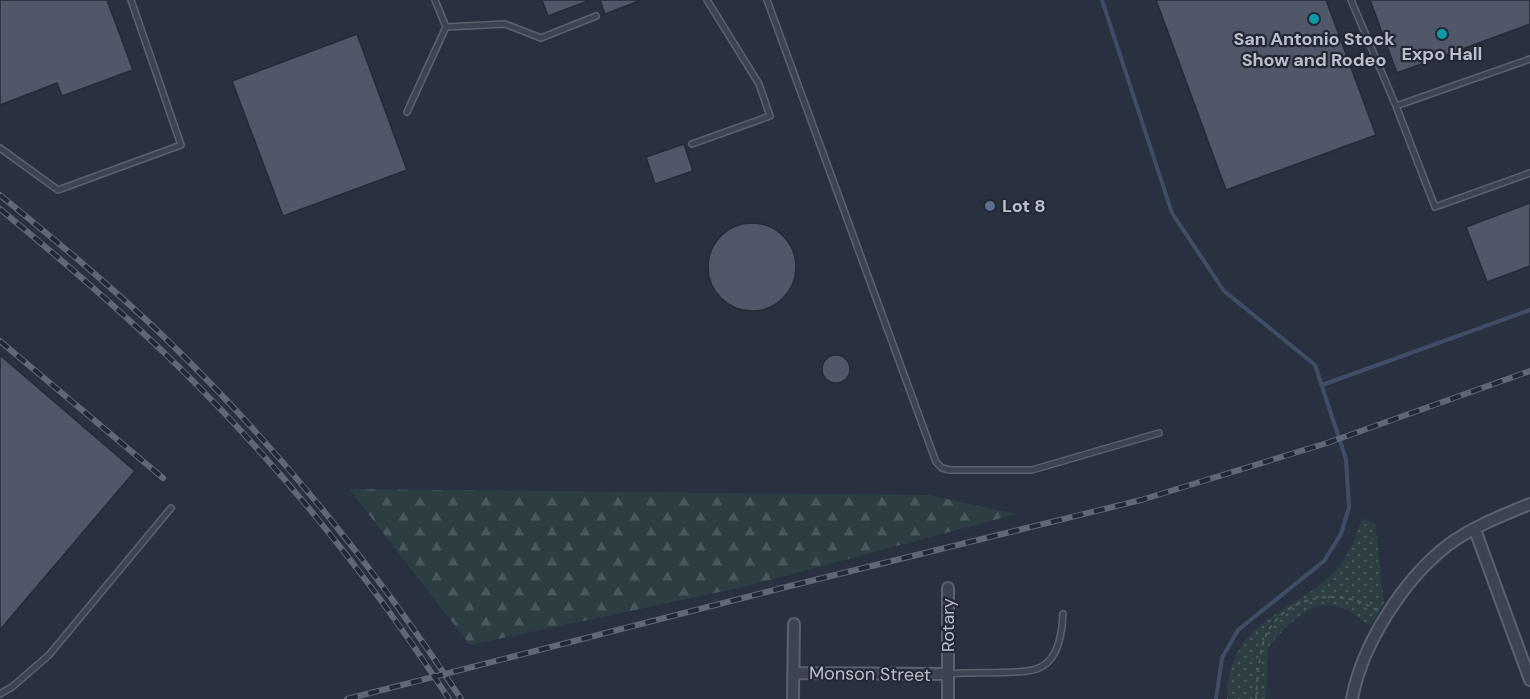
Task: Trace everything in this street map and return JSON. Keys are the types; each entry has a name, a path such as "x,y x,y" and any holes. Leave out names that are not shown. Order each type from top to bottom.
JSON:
{"street":[{"path":"1352,699 1370,644 1394,604 1428,563 1447,546 1530,504"},
{"path":"1475,530 1530,680"},
{"name":"Rotary","path":"948,588 948,699"},
{"path":"793,699 794,624"},
{"name":"Monson Street","path":"793,673 948,674"}],"lane":[{"path":"0,148 58,190 181,145 131,0"},
{"path":"407,112 446,27 435,0"},
{"path":"692,144 770,116 759,84 707,0"},
{"path":"767,0 936,462 942,468 950,470 1032,470 1159,433"},
{"path":"1351,0 1396,106 1435,207 1530,173"},
{"path":"446,27 505,24 542,38 596,16"},
{"path":"1396,106 1530,59"},
{"path":"0,694 12,687 50,655 171,508"},
{"path":"948,674 1031,671 1043,667 1054,655 1061,636 1063,614"}],"path":[{"path":"1256,699 1266,635 1279,618 1296,606 1310,599 1330,596 1365,603 1380,612"}],"green space":[{"path":"349,489 929,495 1016,514 743,587 470,645"},
{"path":"1362,519 1375,523 1384,603 1370,626 1342,608 1330,606 1309,610 1291,623 1268,648 1266,699 1227,699 1230,673 1238,653 1249,637 1262,624 1313,589 1337,569 1350,549"}],"building":[{"path":"0,0 107,0 133,70 62,96 57,83 0,105"},
{"path":"542,0 588,0 588,1 548,16"},
{"path":"600,0 639,0 639,1 605,14"},
{"path":"1156,0 1326,0 1376,135 1226,190"},
{"name":"Expo Hall","path":"1370,0 1530,0 1530,24 1397,73"},
{"path":"357,34 407,170 283,216 232,81"},
{"path":"684,144 693,171 655,184 646,157"},
{"path":"1530,203 1530,266 1487,282 1466,227"},
{"path":"752,223 769,227 783,236 792,250 796,267 792,284 783,298 769,307 752,311 735,307 721,298 712,284 708,267 712,250 721,236 735,227"},
{"path":"0,355 135,471 0,630"},
{"path":"836,355 846,359 850,369 846,379 836,383 826,379 822,369 826,359"}],"waterway":[{"path":"1102,0 1172,213 1224,291 1315,365 1346,459 1349,507 1341,534 1324,561 1238,630 1222,658 1216,699"},
{"path":"1322,385 1530,310"}],"railway":[{"path":"0,195 142,316 244,419 322,508 394,602 461,699"},
{"path":"0,209 147,336 263,455 361,574 449,699"},
{"path":"0,341 163,478"},
{"path":"347,699 790,586 1141,500 1327,443 1530,371"}],"place":[{"name":"San Antonio Stock Show and Rodeo","path":"1314,19"},
{"name":"Expo Hall","path":"1442,34"},
{"name":"Lot 8","path":"990,206"}]}
